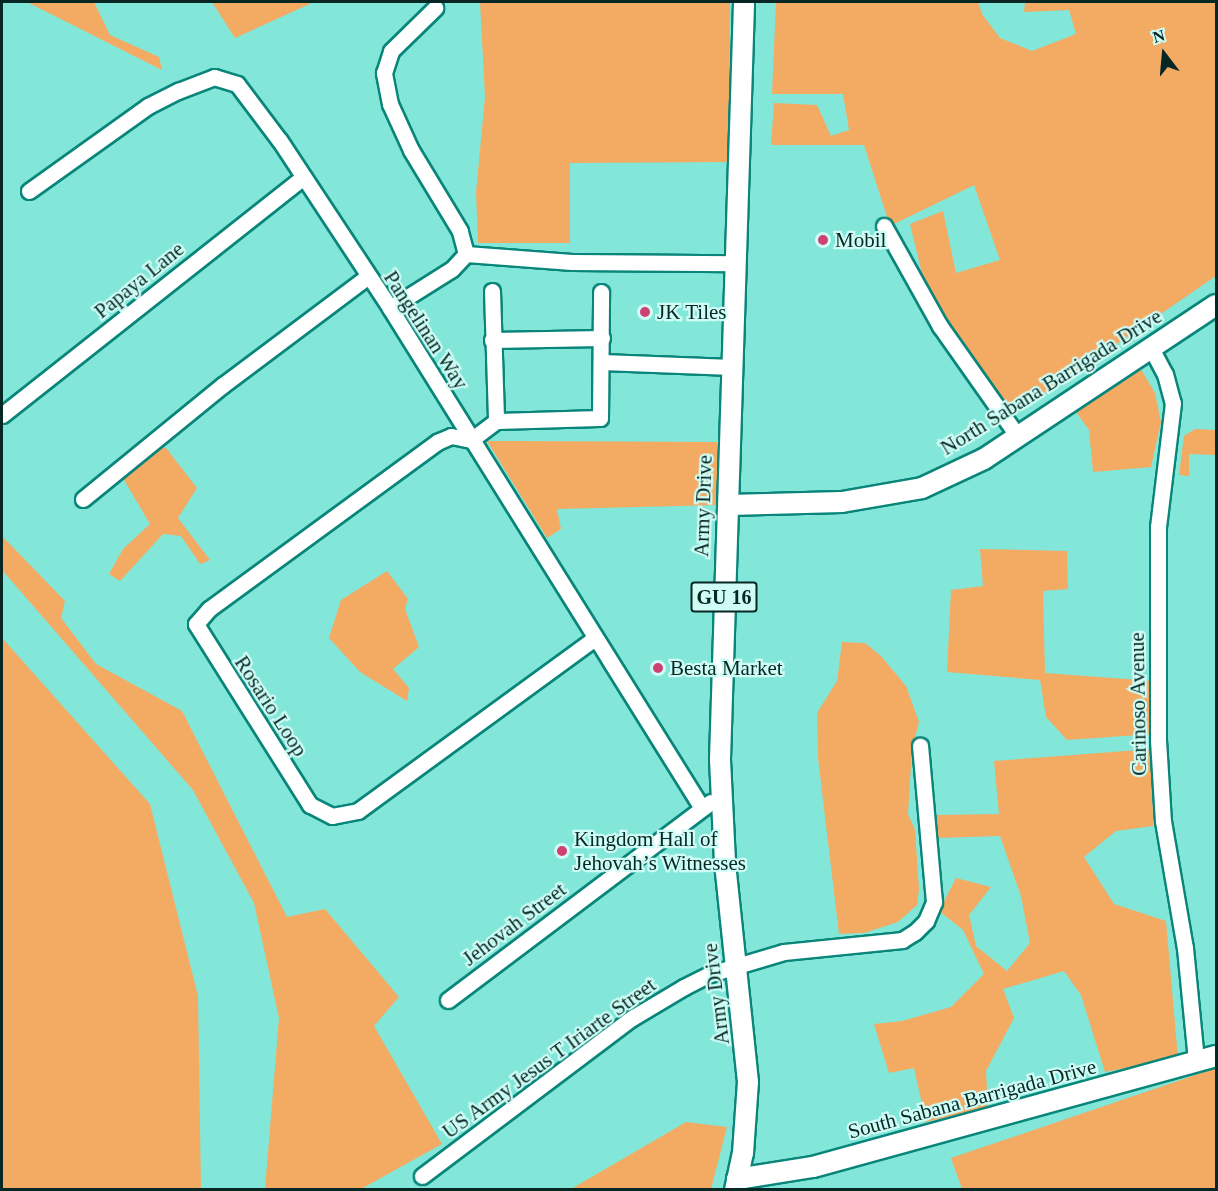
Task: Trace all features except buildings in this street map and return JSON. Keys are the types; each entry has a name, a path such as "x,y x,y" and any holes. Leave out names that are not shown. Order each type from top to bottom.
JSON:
{"main road":[{"name":"Army Drive","path":"736,1184 748,1082 720,795 729,505 730,367 744,2"},
{"name":"North Sabana Barrigada Drive","path":"729,505 812,504 894,496 964,469 1216,305"},
{"name":"South Sabana Barrigada Drive","path":"736,1184 813,1167 1216,1056"}],"street":[{"path":"435,8 391,51 384,73 390,104 407,141 460,231 466,254"},
{"name":"Pangelinan Way","path":"29,191 148,106 214,78 237,84 303,177 367,277 390,308 702,808"},
{"name":"Papaya Lane","path":"2,415 303,177"},
{"path":"884,226 940,326 1017,435"},
{"path":"466,254 572,262 735,263"},
{"path":"390,308 452,269 466,254"},
{"path":"83,499 223,385 367,277"},
{"path":"492,291 496,421"},
{"path":"471,440 496,421 600,418 603,362 601,292"},
{"path":"492,340 602,338"},
{"name":"Carinoso Avenue","path":"1151,348 1165,374 1173,403 1158,527 1158,740 1163,821 1185,948 1196,1061"},
{"path":"603,362 730,367"},
{"name":"Rosario Loop","path":"471,440 451,436 437,442 353,501 198,618 198,633 309,805 332,816 358,811 595,638"},
{"name":"US Army Jesus T Iriarte Street","path":"422,1176 632,1018 684,987 737,965 784,952 902,940 926,921 934,902 920,746"},
{"name":"Jehovah Street","path":"448,1000 720,795"}],"shaded area":[{"path":"27,2 94,2 110,35 159,57 162,70"},
{"path":"212,2 314,2 235,38"},
{"path":"480,2 730,2 729,162 570,163 570,243 478,243 476,192 485,97"},
{"path":"776,2 978,2 982,14 1000,38 1032,51 1076,34 1069,10 1024,12 1025,2 1216,2 1216,276 1009,418 924,282 910,224 943,211 956,273 1000,260 974,185 890,226 864,145 771,145 774,103 817,105 831,136 849,130 843,94 772,94"},
{"path":"1136,361 1155,393 1161,422 1151,467 1093,472 1089,430 1071,405"},
{"path":"1195,429 1216,430 1216,455 1189,454 1189,476 1179,475 1184,436"},
{"path":"487,441 717,442 720,505 557,509 561,529 547,538"},
{"path":"146,448 166,448 197,488 178,518 210,560 200,564 181,536 163,534 120,581 109,574 123,549 150,524 120,473"},
{"path":"2,536 65,601 61,618 96,664 182,711 287,917 325,909 399,997 374,1026 442,1144 361,1189 265,1189 279,1018 254,903 193,790 2,570"},
{"path":"980,549 1067,551 1068,589 1043,591 1045,673 1153,681 1153,734 1067,740 1046,717 1040,680 947,672 951,590 983,586"},
{"path":"387,571 408,599 405,609 419,647 393,669 409,688 407,701 360,672 329,638 341,600"},
{"path":"2,638 150,804 198,996 201,1189 2,1189"},
{"path":"842,642 865,643 881,656 906,686 919,722 912,749 908,814 915,830 919,889 917,905 898,922 864,933 839,934 818,758 817,713 837,681"},
{"path":"1152,749 1153,826 1116,831 1084,857 1114,904 1166,921 1178,1058 1105,1072 1081,995 1064,971 1003,989 1014,1018 986,1071 988,1108 926,1122 914,1068 889,1073 874,1024 902,1021 951,1007 984,974 963,930 939,911 956,878 991,887 969,915 976,946 1007,971 1030,943 1021,896 1000,836 938,838 936,815 999,814 994,761"},
{"path":"1216,1068 1216,1189 962,1189 951,1158"},
{"path":"686,1122 727,1127 711,1189 571,1189"}],"place":[{"name":"Mobil","path":"823,240"},
{"name":"JK Tiles","path":"645,312"},
{"name":"Besta Market","path":"658,668"},
{"name":"Kingdom Hall of Jehovah’s Witnesses","path":"562,851"}]}
